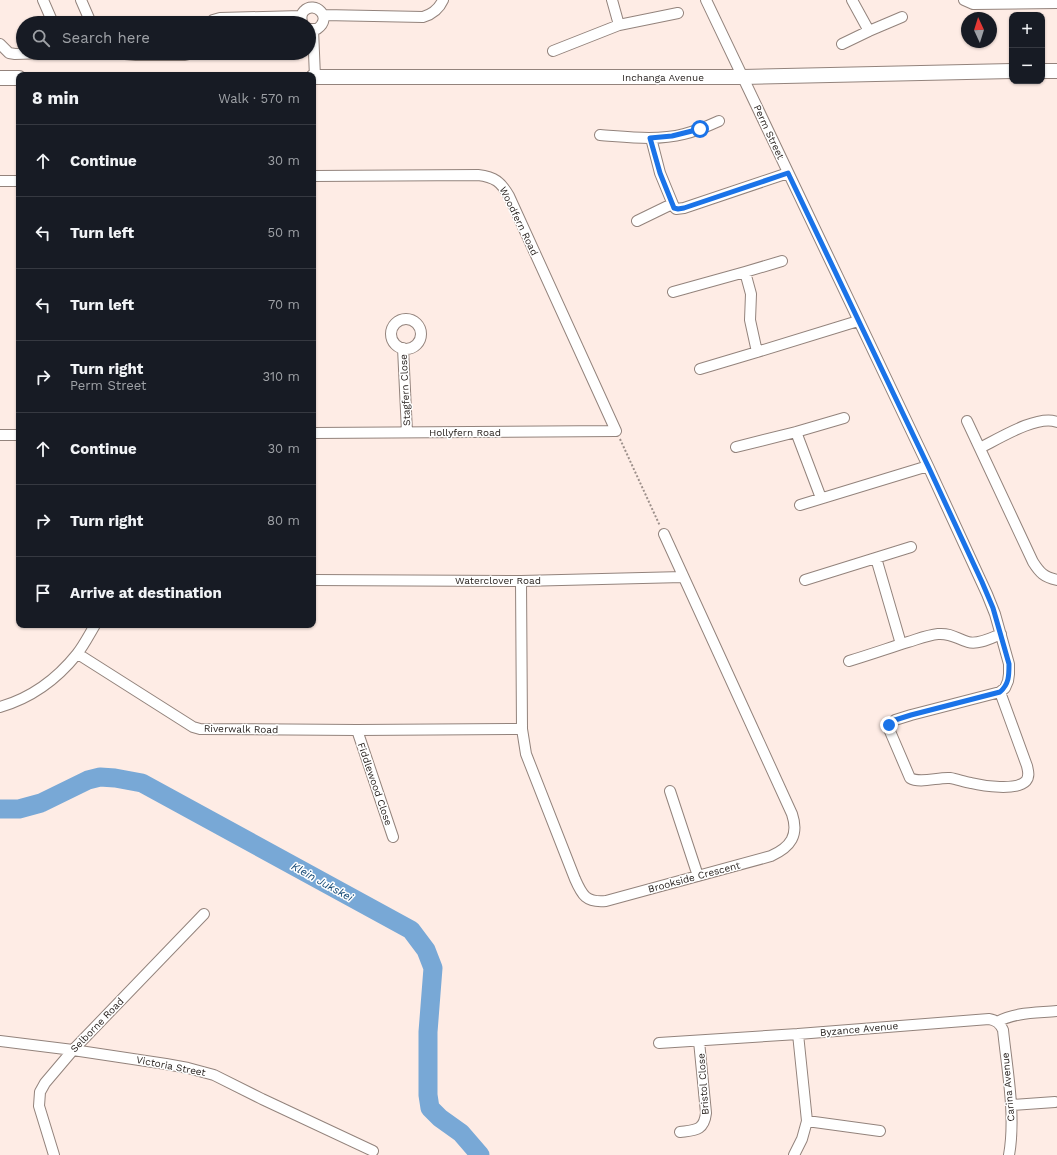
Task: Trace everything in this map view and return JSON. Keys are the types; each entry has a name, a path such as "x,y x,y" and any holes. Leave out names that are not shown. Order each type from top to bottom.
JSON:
{"street":[{"path":"43,0 50,16"},
{"path":"81,0 88,16"},
{"path":"324,15 424,17 434,12 443,0"},
{"path":"612,0 619,25"},
{"name":"Perm Street","path":"706,0 928,466 993,608 1009,664 1009,674 1005,688 1000,692"},
{"path":"852,0 869,31"},
{"path":"964,0 973,4 1057,3"},
{"path":"302,16 303,12 310,7 314,7 322,11 324,15 323,23 316,27"},
{"path":"553,51 619,25 678,13"},
{"path":"842,44 902,17"},
{"path":"0,44 9,53 16,54"},
{"path":"313,60 314,72"},
{"name":"Inchanga Avenue","path":"316,77 743,76 1009,71"},
{"path":"1045,71 1057,71"},
{"path":"0,78 16,78"},
{"path":"600,135 650,138 672,136 684,134 719,121"},
{"path":"650,138 660,173 672,204 676,209 684,208 788,173"},
{"name":"Woodfern Road","path":"316,176 478,175 493,178 499,182 509,196 616,431"},
{"path":"0,181 16,181"},
{"path":"637,221 672,204"},
{"path":"673,292 782,261"},
{"path":"745,272 751,294 750,320 757,352"},
{"path":"700,369 858,321"},
{"name":"Stagfern Close","path":"403,348 407,432"},
{"path":"736,447 844,418"},
{"path":"980,448 1033,423 1044,420 1057,422"},
{"path":"967,421 1033,562 1039,571 1048,578 1057,580"},
{"name":"Hollyfern Road","path":"316,432 616,431"},
{"path":"796,432 821,498"},
{"path":"0,435 16,435"},
{"path":"800,505 928,466"},
{"name":"Brookside Crescent","path":"521,581 522,729 526,754 575,879 586,898 595,902 606,902 771,856 778,853 790,842 794,833 795,824 792,814 786,797 664,534"},
{"path":"805,580 911,547"},
{"path":"876,558 901,644"},
{"name":"Waterclover Road","path":"316,580 521,581 683,577"},
{"path":"0,707 32,694 53,678 78,654 92,628"},
{"path":"849,661 937,634 950,635 969,643 974,643 1000,634"},
{"name":"Riverwalk Road","path":"78,654 193,727 200,729 522,729"},
{"path":"1000,692 1027,766 1029,776 1025,782 1019,785 997,787 982,786 952,778 916,781 910,778 889,729 891,722 911,715 1000,692"},
{"name":"Fiddlewood Close","path":"356,730 393,837"},
{"path":"670,791 698,876"},
{"name":"Selborne Road","path":"54,1155 40,1111 39,1096 45,1083 72,1050 204,914"},
{"name":"Byzance Avenue","path":"659,1043 699,1042 989,1019 997,1022 1005,1017 1020,1014 1057,1011"},
{"name":"Carina Avenue","path":"997,1022 1001,1026 1002,1030 1010,1105 1012,1132 1009,1155"},
{"path":"794,1155 802,1139 807,1121 798,1034"},
{"name":"Victoria Street","path":"0,1041 166,1064 214,1075 373,1151"},
{"name":"Bristol Close","path":"680,1132 698,1128 703,1124 705,1119 706,1113 699,1042"},
{"path":"1010,1105 1055,1102"},
{"path":"807,1121 880,1130"}],"path":[{"path":"616,431 664,534"}],"waterway":[{"name":"Klein Jukskei","path":"0,809 19,809 41,803 88,780 100,777 142,783 411,930 426,950 433,968 428,1032 428,1095 430,1108 440,1118 461,1133 480,1155"}],"route":[{"path":"700,129 684,134 650,138 660,173 674,208 684,208 788,173 928,466 993,608 1009,664 1008,681 1005,688 1000,692 895,720 889,725"}]}
